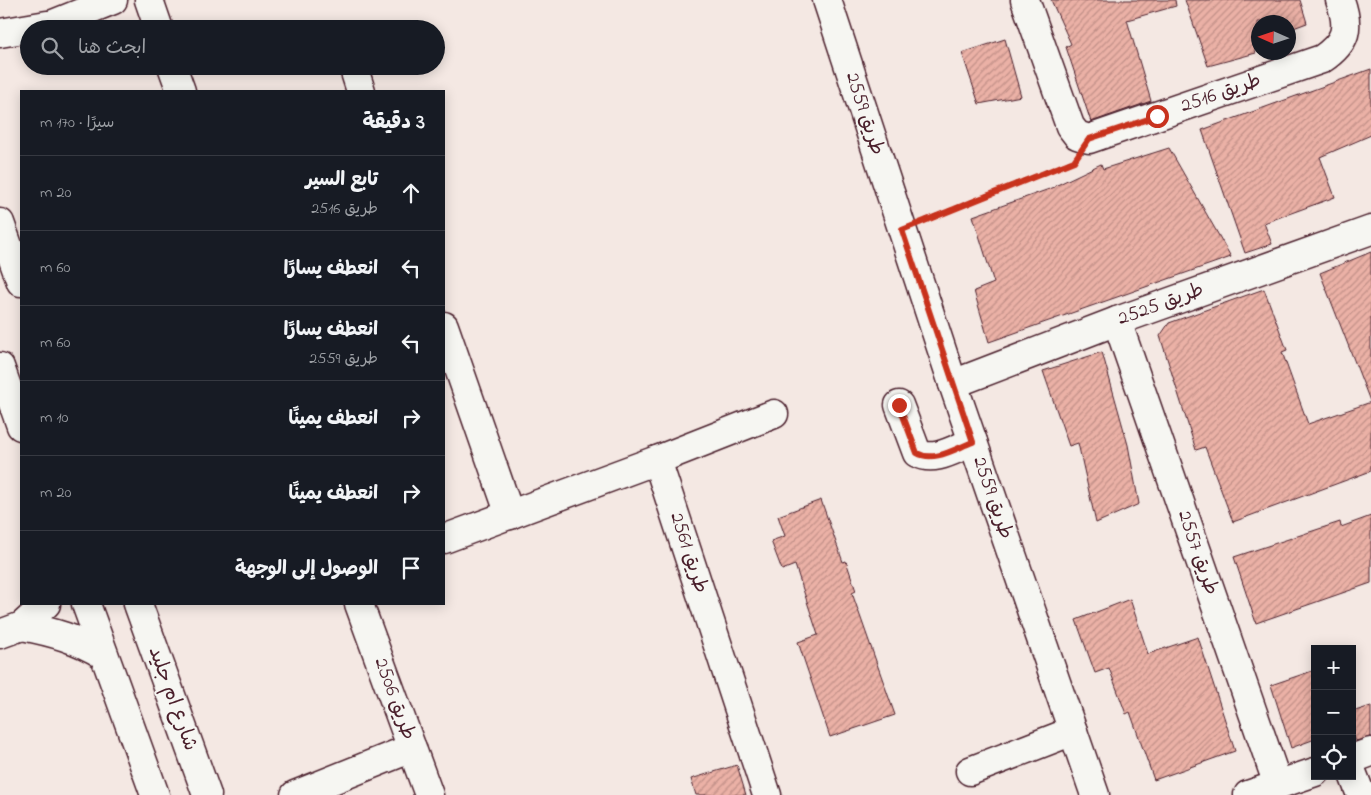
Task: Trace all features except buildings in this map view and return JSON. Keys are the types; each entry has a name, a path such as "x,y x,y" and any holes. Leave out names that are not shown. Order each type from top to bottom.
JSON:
{"street":[{"path":"51,20 112,0"},
{"path":"149,0 156,20"},
{"name":"طريق 2559","path":"827,0 953,384 1095,795"},
{"path":"1025,0 1070,126 1077,135 1089,139"},
{"name":"طريق 2516","path":"1089,139 1322,59 1336,50 1345,35 1346,18 1340,0"},
{"path":"0,33 20,28"},
{"path":"0,52 20,39"},
{"path":"175,75 181,90"},
{"path":"356,75 361,90"},
{"path":"0,223 20,279"},
{"name":"طريق 2525","path":"953,384 1117,320 1371,230"},
{"name":"طريق 2557","path":"1117,320 1278,785"},
{"path":"445,329 510,515"},
{"path":"0,368 20,423"},
{"path":"899,405 917,453 924,457 938,456 973,442"},
{"path":"445,539 657,460 774,414"},
{"name":"طريق 2561","path":"657,460 767,795"},
{"path":"11,630 45,605"},
{"path":"86,605 155,795"},
{"name":"شارع ام جليد","path":"138,605 207,795"},
{"name":"طريق 2506","path":"359,605 429,795"},
{"path":"11,630 60,633 83,642 104,655"},
{"path":"970,771 1073,732"},
{"path":"295,795 412,748"},
{"path":"1356,758 1371,752"},
{"path":"1248,795 1311,773"},
{"path":"1355,780 1361,795"}],"path":[{"path":"902,230 1074,161 1089,139"}],"route":[{"path":"899,405 917,453 924,457 938,456 973,442 902,230 1074,161 1089,139 1157,116"}]}
